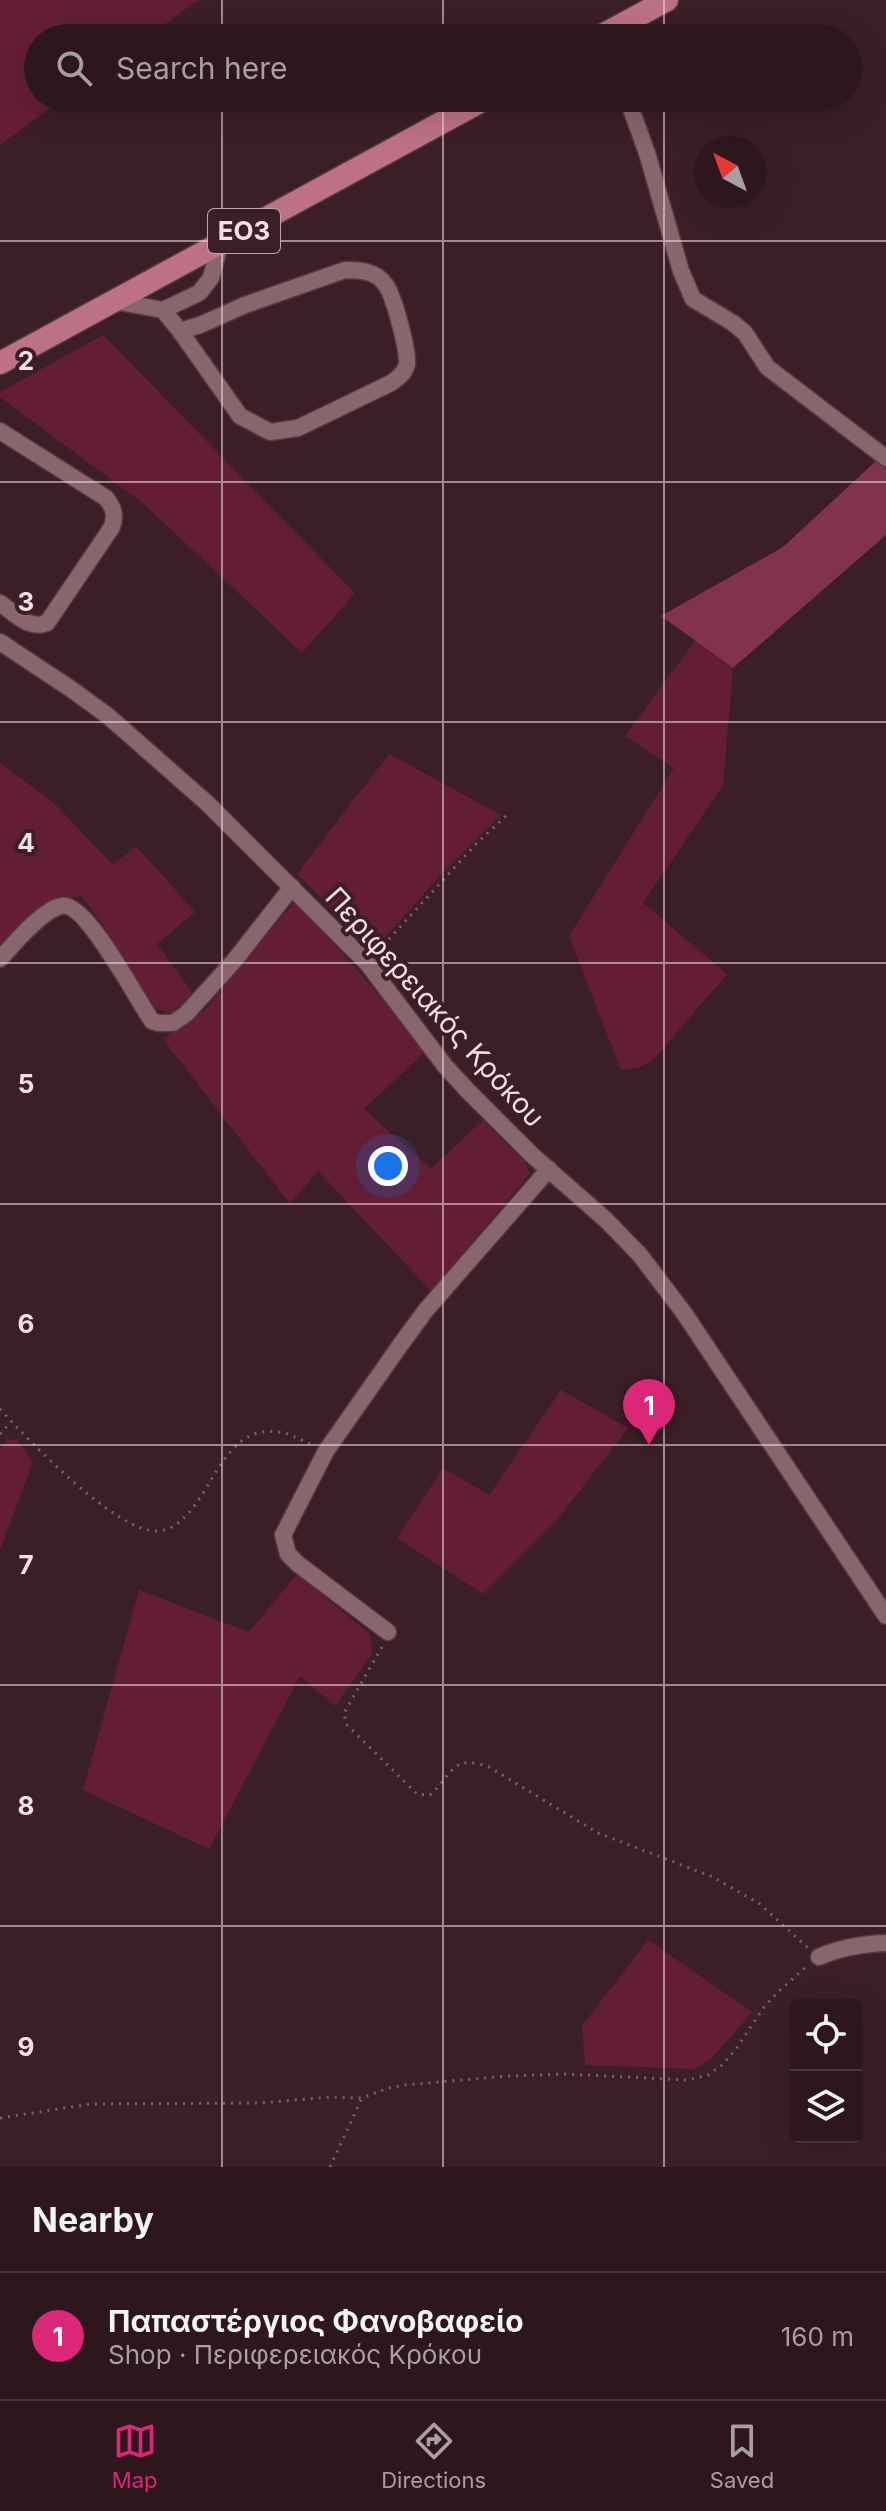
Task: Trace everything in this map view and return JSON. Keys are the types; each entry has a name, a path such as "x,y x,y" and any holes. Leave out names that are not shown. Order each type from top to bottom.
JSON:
{"main road":[{"path":"623,24 667,0"},
{"name":"ΕΟ3","path":"0,363 461,112"}],"street":[{"path":"632,112 681,271 693,299 733,323 745,333 767,367 886,458"},
{"path":"114,301 163,310 199,293 211,278 220,244"},
{"path":"163,310 240,416 270,432 298,428 391,383 407,365 391,293 384,281 362,269 345,270 180,331"},
{"path":"0,431 106,498 115,516 112,527 47,623 38,627 30,625 0,603"},
{"name":"Περιφερειακός Κρόκου","path":"0,642 108,716 207,803 367,963 445,1066 640,1255 684,1313 886,1616"},
{"path":"0,959 45,915 64,905 69,906 84,916 152,1021 173,1023 186,1014 220,978 292,887"},
{"path":"388,1632 298,1564 288,1554 283,1535 326,1451 426,1310 549,1169"},
{"path":"819,1957 836,1949 886,1943"}],"path":[{"path":"367,963 476,844 509,813"},
{"path":"0,1409 88,1493 114,1514 146,1530 159,1531 179,1523 225,1458 240,1443 256,1434 279,1432 326,1451"},
{"path":"0,1434 11,1421"},
{"path":"0,2118 91,2104 260,2103 331,2097 362,2098 405,2085 508,2076 566,2074 687,2080 708,2075 722,2065 764,2007 819,1957 760,1904 713,1877 598,1833 489,1767 461,1762 430,1795 417,1794 346,1724 344,1713 379,1654 388,1632"},
{"path":"330,2167 362,2098"}],"shaded area":[{"path":"0,0 198,0 165,24 24,24 24,112 45,112 0,145"},
{"path":"103,335 355,593 302,653 144,504 0,397 0,392"},
{"path":"877,460 886,468 886,535 733,668 661,616 783,547"},
{"path":"695,641 733,668 723,785 643,903 727,974 653,1060 638,1068 621,1070 569,936 674,768 625,736"},
{"path":"389,754 501,815 447,868 378,945 371,948 297,874"},
{"path":"0,763 54,803 113,865 136,846 195,912 157,944 194,995 170,1013 154,1008 111,937 81,896 50,902 0,947"},
{"path":"294,902 387,1004 424,1053 364,1109 431,1169 483,1120 525,1162 530,1174 431,1291 318,1171 290,1204 163,1039 204,1011"},
{"path":"561,1390 628,1428 558,1519 483,1594 397,1538 443,1468 489,1495"},
{"path":"8,1440 17,1440 33,1462 0,1550 0,1448"},
{"path":"297,1574 370,1634 372,1654 335,1706 300,1676 209,1849 83,1790 139,1590 249,1632"},
{"path":"648,1940 752,2012 711,2059 694,2069 585,2065 582,2026"}],"place":[{"name":"Παπαστέργιος Φανοβαφείο","path":"649,1445"}]}
